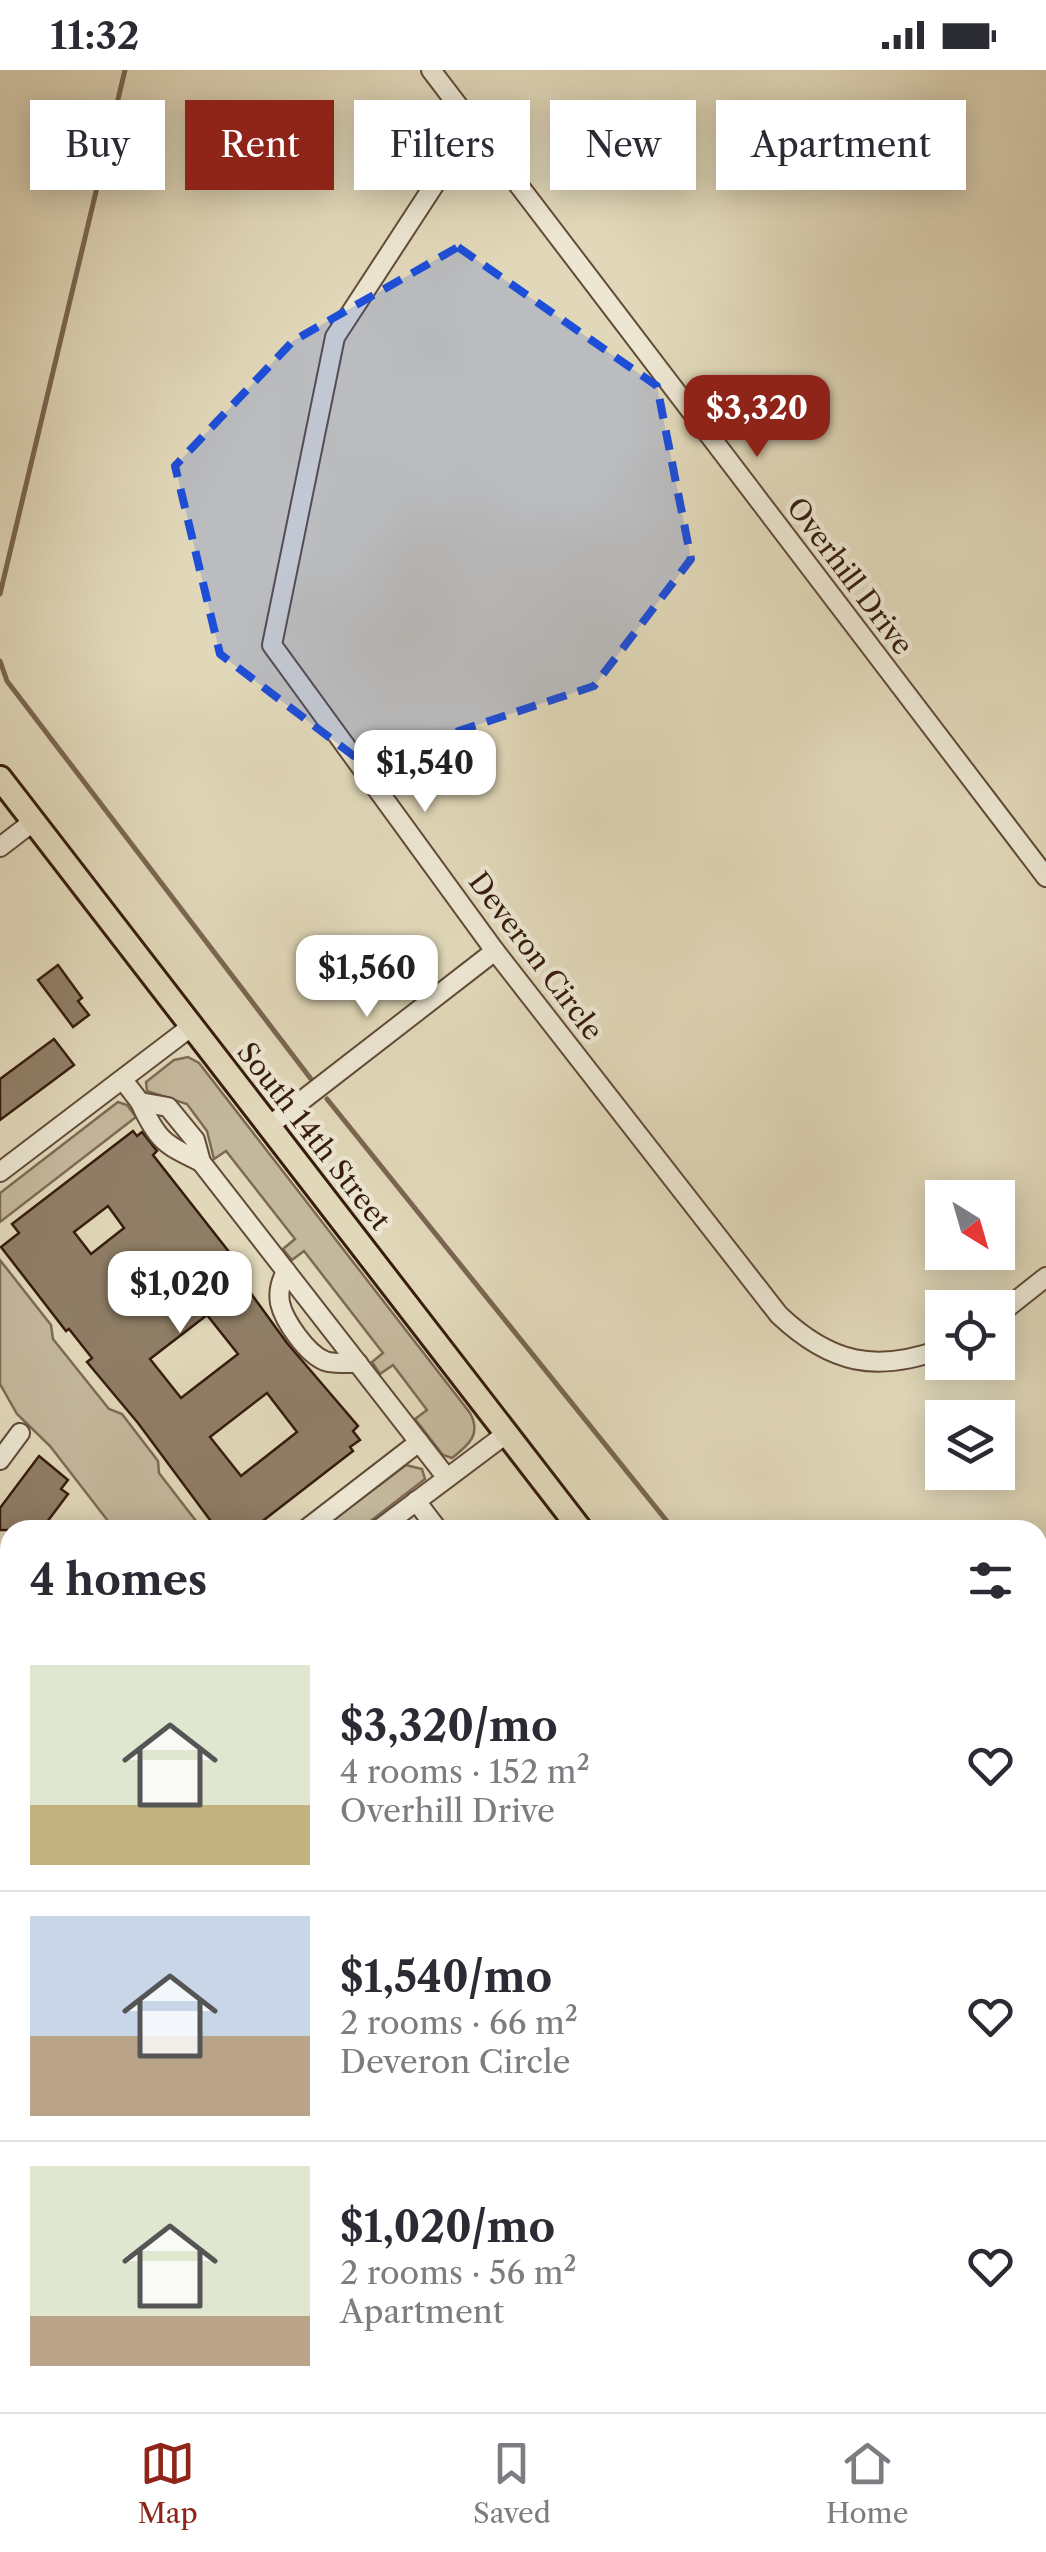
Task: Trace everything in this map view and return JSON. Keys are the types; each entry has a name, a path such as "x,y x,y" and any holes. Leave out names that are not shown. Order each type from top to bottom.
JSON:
{"main road":[{"name":"South 14th Street","path":"0,778 573,1520"}],"street":[{"name":"Overhill Drive","path":"431,70 453,100"},
{"name":"Deveron Circle","path":"431,190 335,338 272,645 495,951 779,1315 799,1334 844,1358 875,1364 925,1356"},
{"name":"Overhill Drive","path":"520,190 1046,877"},
{"path":"0,847 34,822"},
{"path":"268,1126 495,951"},
{"path":"0,1172 192,1026"},
{"path":"122,1080 167,1146 201,1162"},
{"path":"140,1102 168,1106 195,1140 201,1162 447,1478"},
{"path":"286,1271 279,1288 280,1304 313,1353 326,1362 358,1364"},
{"path":"1015,1301 1046,1277"},
{"path":"0,1460 20,1433"},
{"path":"391,1520 506,1434"},
{"path":"317,1520 419,1442"},
{"path":"416,1501 430,1520"}],"highlighted area":[{"path":"458,247 657,386 691,559 594,686 363,763 220,654 175,466 293,341"}],"shaded area":[{"path":"188,1057 199,1063 470,1413 474,1433 452,1458 443,1455 415,1419 427,1410 393,1365 380,1374 372,1362 383,1353 304,1251 292,1260 283,1249 295,1239 226,1151 214,1159 207,1131 187,1104 147,1091 146,1082 174,1060"},
{"path":"118,1102 127,1105 136,1117 0,1222 0,1193"},
{"path":"0,1260 51,1325 53,1339 109,1409 122,1414 158,1461 159,1473 195,1520 107,1520 50,1446 17,1414 0,1384"},
{"path":"406,1465 422,1469 425,1479 372,1520 333,1520"}],"building":[{"path":"58,965 82,998 78,1001 89,1015 73,1027 38,980"},
{"path":"54,1039 74,1065 0,1120 0,1079"},
{"path":"133,1131 137,1136 142,1132 157,1151 153,1155 248,1276 242,1281 287,1343 358,1426 353,1431 360,1440 350,1447 353,1451 264,1520 210,1520 87,1362 92,1358 1,1247 19,1233 12,1224","holes":["108,1206 124,1228 91,1254 74,1232","207,1315 238,1354 181,1398 150,1359","267,1393 297,1432 241,1476 210,1437"]},
{"path":"39,1456 68,1480 61,1489 68,1494 48,1520 0,1520 0,1508"}],"waterway":[{"path":"0,594 125,70"},
{"path":"0,661 7,681 311,1079"},
{"path":"327,1099 666,1520"}]}
